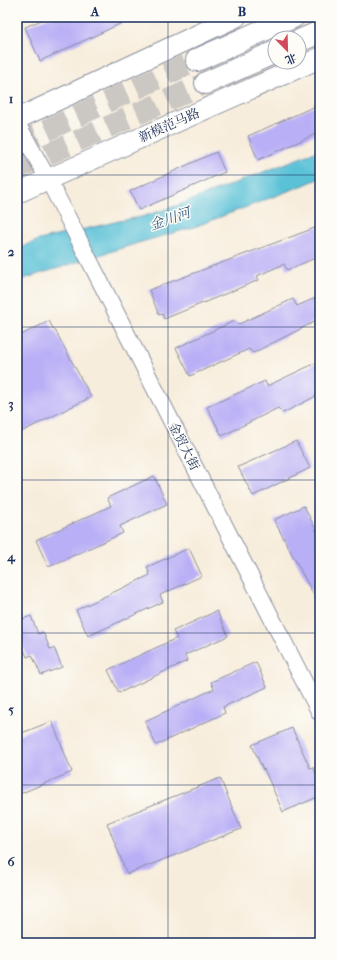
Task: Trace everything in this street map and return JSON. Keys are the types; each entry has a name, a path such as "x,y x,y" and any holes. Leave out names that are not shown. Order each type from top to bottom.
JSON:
{"highway":[{"path":"197,60 293,17"},
{"path":"307,38 320,32"},
{"path":"206,83 267,56"}],"main road":[{"path":"17,119 236,17"},
{"name":"新模范马路","path":"17,193 320,58"}],"street":[{"name":"金贸大街","path":"17,123 48,179 320,713"}],"water":[{"name":"金川河","path":"320,150 320,178 304,185 194,227 17,281 17,249 39,240 141,217 176,206"}],"building":[{"path":"49,17 135,17 40,61 25,27"},
{"path":"320,104 320,132 258,160 248,136"},
{"path":"216,152 225,172 139,210 130,191"},
{"path":"320,226 320,256 287,270 284,264 257,276 259,280 164,319 162,314 159,315 149,290"},
{"path":"320,296 320,319 253,353 249,349 190,376 176,348 234,321 239,324 293,299 297,306"},
{"path":"49,321 91,397 17,434 17,337"},
{"path":"320,361 320,394 283,413 278,408 222,436 207,407 265,381 267,386"},
{"path":"296,441 310,468 253,496 238,467"},
{"path":"154,476 167,504 120,526 123,533 48,567 36,540 111,506 107,498"},
{"path":"304,506 320,538 320,607 274,520"},
{"path":"189,548 202,576 160,595 163,602 88,636 76,610 150,575 147,567"},
{"path":"217,611 228,636 185,655 187,661 119,693 108,670 177,638 173,631"},
{"path":"31,616 38,634 43,632 50,649 54,648 62,667 41,675 32,655 27,657 17,633 17,621"},
{"path":"256,662 267,687 223,707 225,713 156,745 145,721 214,689 211,682"},
{"path":"52,721 72,772 17,795 17,735"},
{"path":"292,728 310,768 313,767 320,782 320,796 283,812 252,745"},
{"path":"220,778 241,829 127,874 107,823"}],"tunnel":[{"path":"17,144 197,60"},
{"path":"17,168 206,83"}]}
